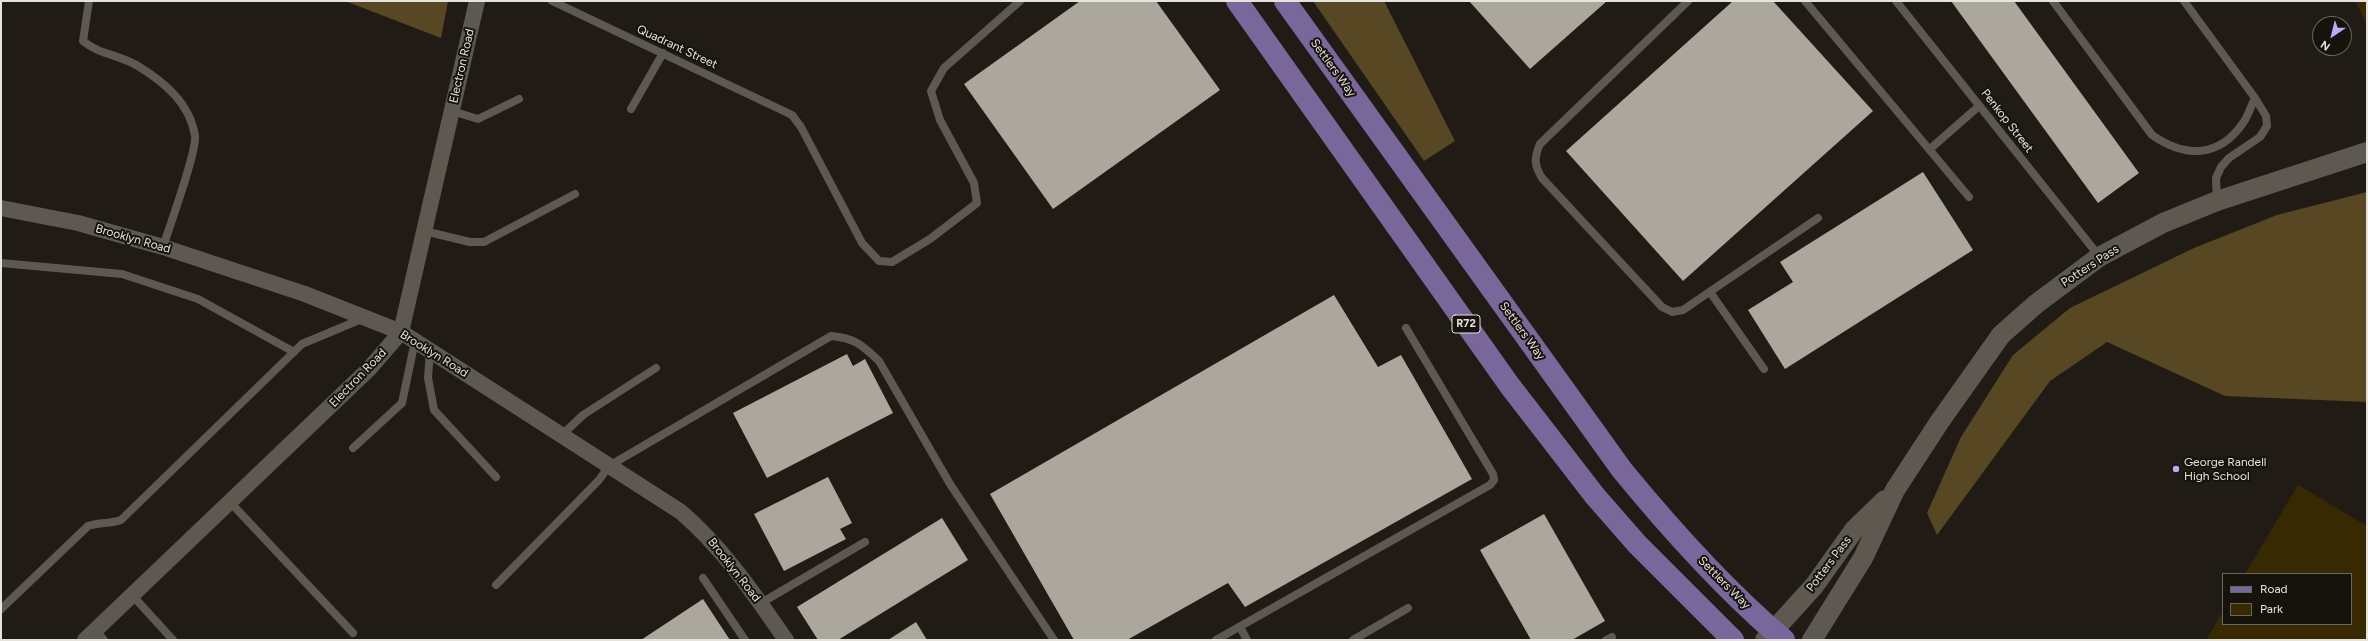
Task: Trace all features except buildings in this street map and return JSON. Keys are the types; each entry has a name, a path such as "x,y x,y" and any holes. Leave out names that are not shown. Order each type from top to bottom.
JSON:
{"main road":[{"name":"R72","path":"1237,1 1510,386 1595,496 1638,544 1733,640"},
{"name":"Settlers Way","path":"1285,1 1622,470 1664,521 1774,637"},
{"path":"1638,544 1701,621 1711,640"}],"street":[{"name":"Electron Road","path":"95,637 132,595 369,369 401,332 477,1"},
{"name":"Potters Pass","path":"1812,640 1863,558 1894,490 1940,421 2001,335 2065,281 2099,257 2163,223 2217,201 2367,152"},
{"name":"Brooklyn Road","path":"1,208 78,223 163,247 305,294 401,332 681,512 702,530 738,570 786,640"},
{"name":"Potters Pass","path":"1774,637 1814,586 1854,530 1894,490"}],"lane":[{"path":"89,1 83,41 91,48 123,57 156,77 179,99 192,125 195,138 191,158 163,247"},
{"name":"Quadrant Street","path":"552,1 792,114 801,127 862,243 879,261 892,262 930,239 977,203 974,183 940,120 931,91 944,68 1020,1"},
{"path":"1688,1 1540,144 1535,155 1535,167 1542,178 1662,307 1672,312 1682,310 1710,292 1818,218"},
{"path":"1805,1 1969,197"},
{"name":"Penkop Street","path":"1896,1 2099,257"},
{"path":"2053,1 2152,135 2166,144 2185,151 2202,152 2220,145 2232,136 2244,122 2255,98"},
{"path":"2184,1 2255,98 2266,116 2267,126 2260,137 2229,158 2221,168 2216,178 2217,201"},
{"path":"631,109 662,53"},
{"path":"452,111 478,119 519,98"},
{"path":"1930,149 1979,106"},
{"path":"424,231 470,242 484,242 575,194"},
{"path":"1,264 122,274 198,299 294,352"},
{"path":"1710,292 1764,369"},
{"path":"1,609 88,526 99,522 112,523 121,520 302,344 365,318"},
{"path":"1216,640 1483,489 1494,480 1493,474 1406,328"},
{"path":"496,585 600,480 609,466 831,336 849,338 863,346 879,361 950,484 1054,640"},
{"path":"353,448 402,403 415,341"},
{"path":"430,350 428,378 434,410 496,477"},
{"path":"562,435 583,415 656,368"},
{"path":"230,502 353,633"},
{"path":"761,604 865,542"},
{"path":"703,578 746,640"},
{"path":"132,595 174,640"},
{"path":"1353,640 1408,608"},
{"path":"1240,627 1247,640"}],"green space":[{"path":"2355,1 2367,1 2367,25"},
{"path":"2298,485 2367,526 2367,640 2206,640 2222,613 2222,625 2352,625 2352,573 2246,573"}],"shaded area":[{"path":"345,1 448,1 441,38"},
{"path":"1313,1 1384,1 1455,141 1424,161"},
{"path":"2367,192 2367,402 2225,396 2107,342 2050,381 1937,535 1927,513 1961,437 2013,355 2070,308 2194,248 2277,215"}],"place":[{"name":"George Randell High School","path":"2176,469"}]}
